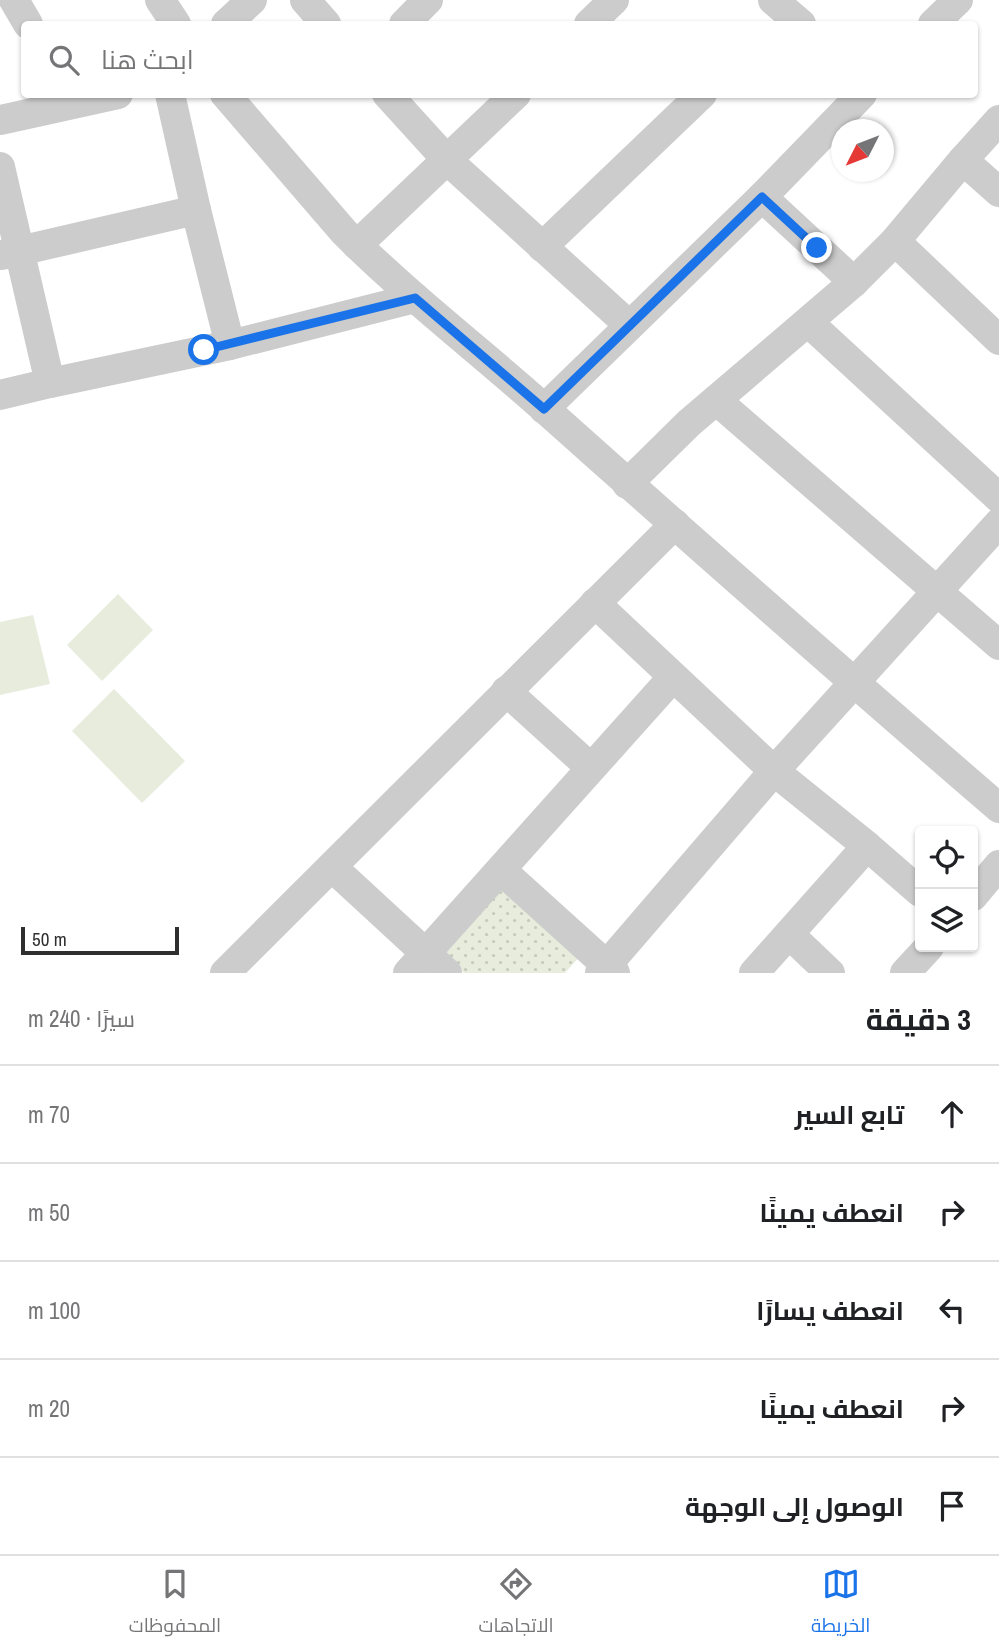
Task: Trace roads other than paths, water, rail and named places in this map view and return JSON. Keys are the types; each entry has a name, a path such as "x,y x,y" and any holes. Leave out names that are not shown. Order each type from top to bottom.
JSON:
{"street":[{"path":"14,0 26,21"},
{"path":"160,0 174,21"},
{"path":"229,21 253,0"},
{"path":"305,0 323,21"},
{"path":"407,21 428,0"},
{"path":"592,21 614,0"},
{"path":"936,21 958,0"},
{"path":"171,98 230,345"},
{"path":"228,98 357,245 626,484 999,808"},
{"path":"391,98 447,160 629,325"},
{"path":"357,245 512,98"},
{"path":"542,247 698,98"},
{"path":"544,409 762,197 858,98"},
{"path":"0,120 72,99"},
{"path":"626,484 689,423 854,282 895,241 999,120"},
{"path":"962,160 999,192"},
{"path":"0,167 10,253 50,383"},
{"path":"762,197 854,282"},
{"path":"10,253 196,210"},
{"path":"895,241 999,340"},
{"path":"0,395 230,345 415,298"},
{"path":"808,322 999,498"},
{"path":"716,400 999,645"},
{"path":"501,870 607,971 774,771 999,523"},
{"path":"242,967 332,867 674,524"},
{"path":"595,603 774,771 917,889"},
{"path":"332,867 427,967 501,870 673,677"},
{"path":"506,691 591,768"},
{"path":"754,973 867,846"},
{"path":"978,890 999,865"},
{"path":"789,934 830,973"},
{"path":"905,973 924,952"}]}
